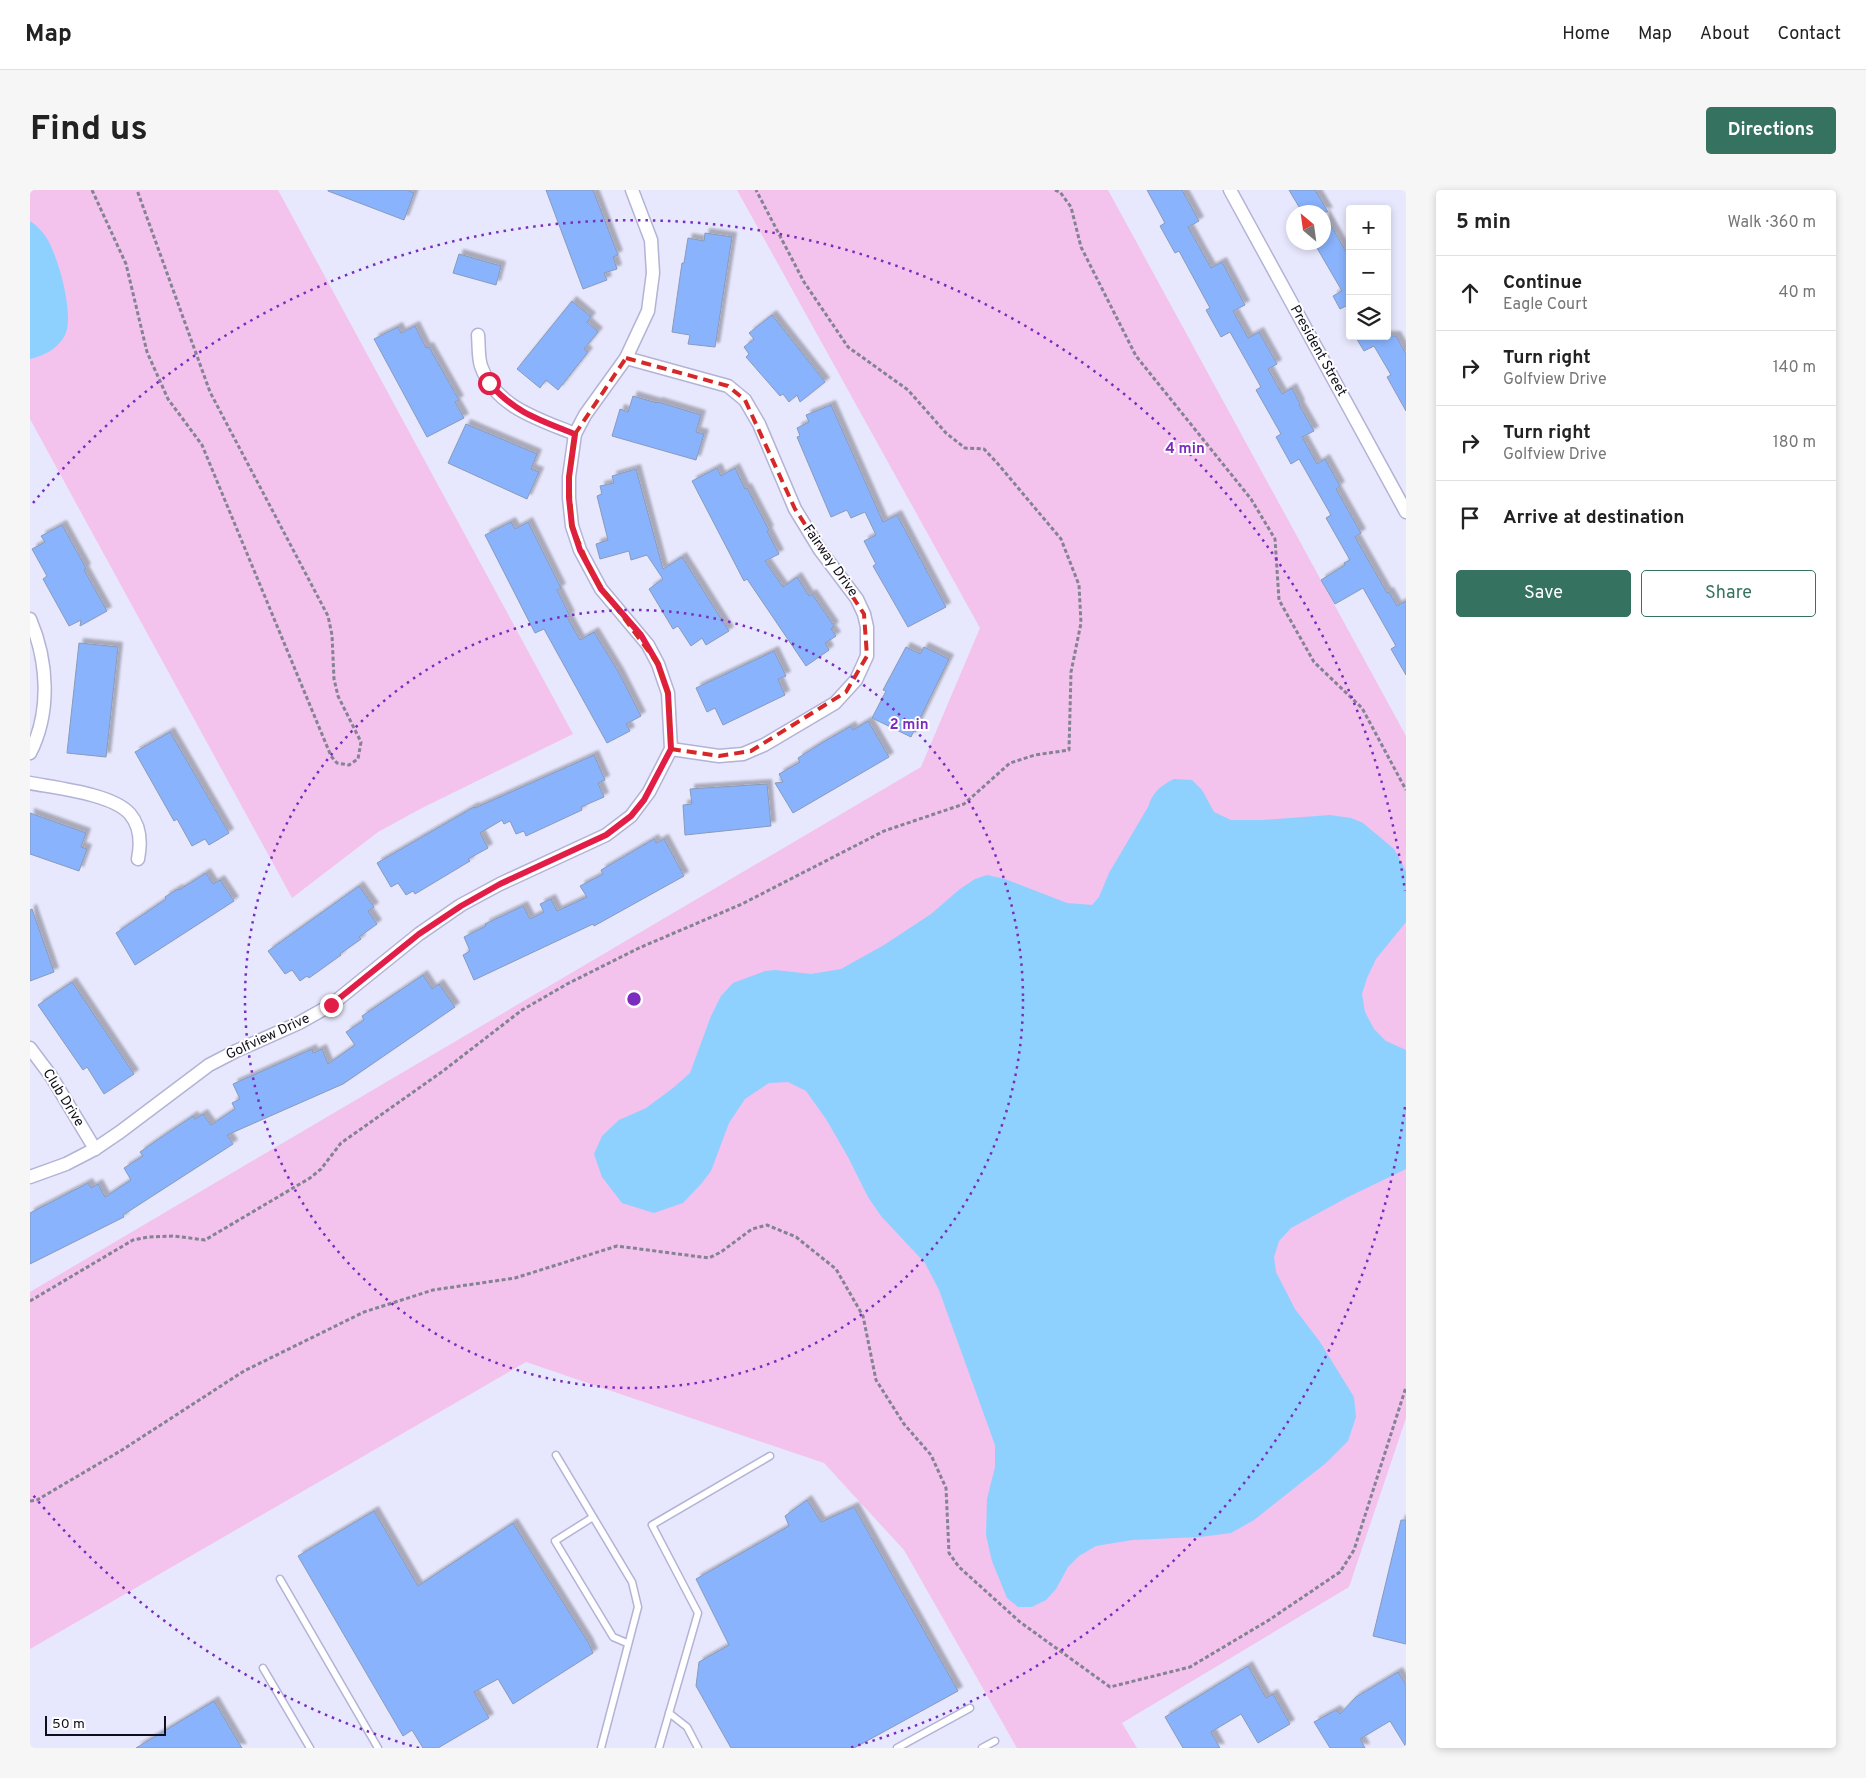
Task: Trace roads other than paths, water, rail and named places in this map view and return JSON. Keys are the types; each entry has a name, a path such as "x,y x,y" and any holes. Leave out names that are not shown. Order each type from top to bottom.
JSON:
{"street":[{"path":"632,190 651,240 653,274 648,310 626,358 585,415 575,434 569,477 570,517 584,559 601,589 641,635 658,664 668,693 671,749"},
{"name":"President Street","path":"1230,190 1406,512"},
{"path":"478,335 481,365 489,383 501,398 522,412 575,434"},
{"name":"Fairway Drive","path":"626,358 728,386 745,400 759,424 795,509 820,550 857,599 864,614 867,627 866,656 856,680 835,703 764,745 743,754 719,756 671,749"},
{"path":"30,619 38,642 42,662 44,710 30,753"},
{"name":"Golfview Drive","path":"30,1177 66,1164 95,1149 209,1065 299,1023 331,1005 419,934 461,906 500,884 606,835 631,816 644,800 671,749"},
{"path":"30,783 93,796 116,804 130,814 138,830 141,846 138,859"},
{"name":"Club Drive","path":"30,1048 51,1076 95,1149"}],"lane":[{"path":"556,1455 632,1582 638,1607 602,1748"},
{"path":"659,1748 698,1613 652,1525 770,1456"},
{"path":"593,1517 554,1541 613,1637 628,1643"},
{"path":"280,1579 378,1748"},
{"path":"263,1668 310,1748"},
{"path":"898,1748 970,1708"},
{"path":"669,1713 687,1727 698,1748"},
{"path":"982,1748 995,1741"}],"water":[{"path":"30,221 46,237 56,258 64,287 68,316 64,337 58,345 40,356 30,359"},
{"path":"1174,779 1192,780 1202,790 1214,812 1231,820 1263,820 1330,815 1351,818 1363,823 1394,849 1406,871 1406,922 1376,959 1362,994 1365,1012 1374,1029 1386,1041 1406,1050 1406,1169 1348,1197 1291,1228 1279,1241 1274,1257 1276,1272 1295,1309 1320,1342 1354,1397 1356,1417 1348,1441 1326,1463 1254,1520 1231,1533 1200,1537 1132,1540 1096,1546 1079,1556 1068,1567 1056,1589 1046,1600 1032,1607 1018,1607 1007,1598 992,1561 986,1535 987,1499 995,1467 995,1445 939,1290 925,1263 881,1216 868,1197 826,1119 806,1091 788,1082 769,1083 745,1099 729,1123 711,1171 701,1184 683,1203 654,1213 622,1203 602,1177 594,1154 602,1136 619,1120 646,1108 690,1073 711,1016 721,996 733,983 765,971 775,970 811,974 841,969 884,945 931,914 960,889 975,879 987,875 1005,879 1067,903 1092,905 1099,897 1109,873 1152,797 1161,787"}]}
